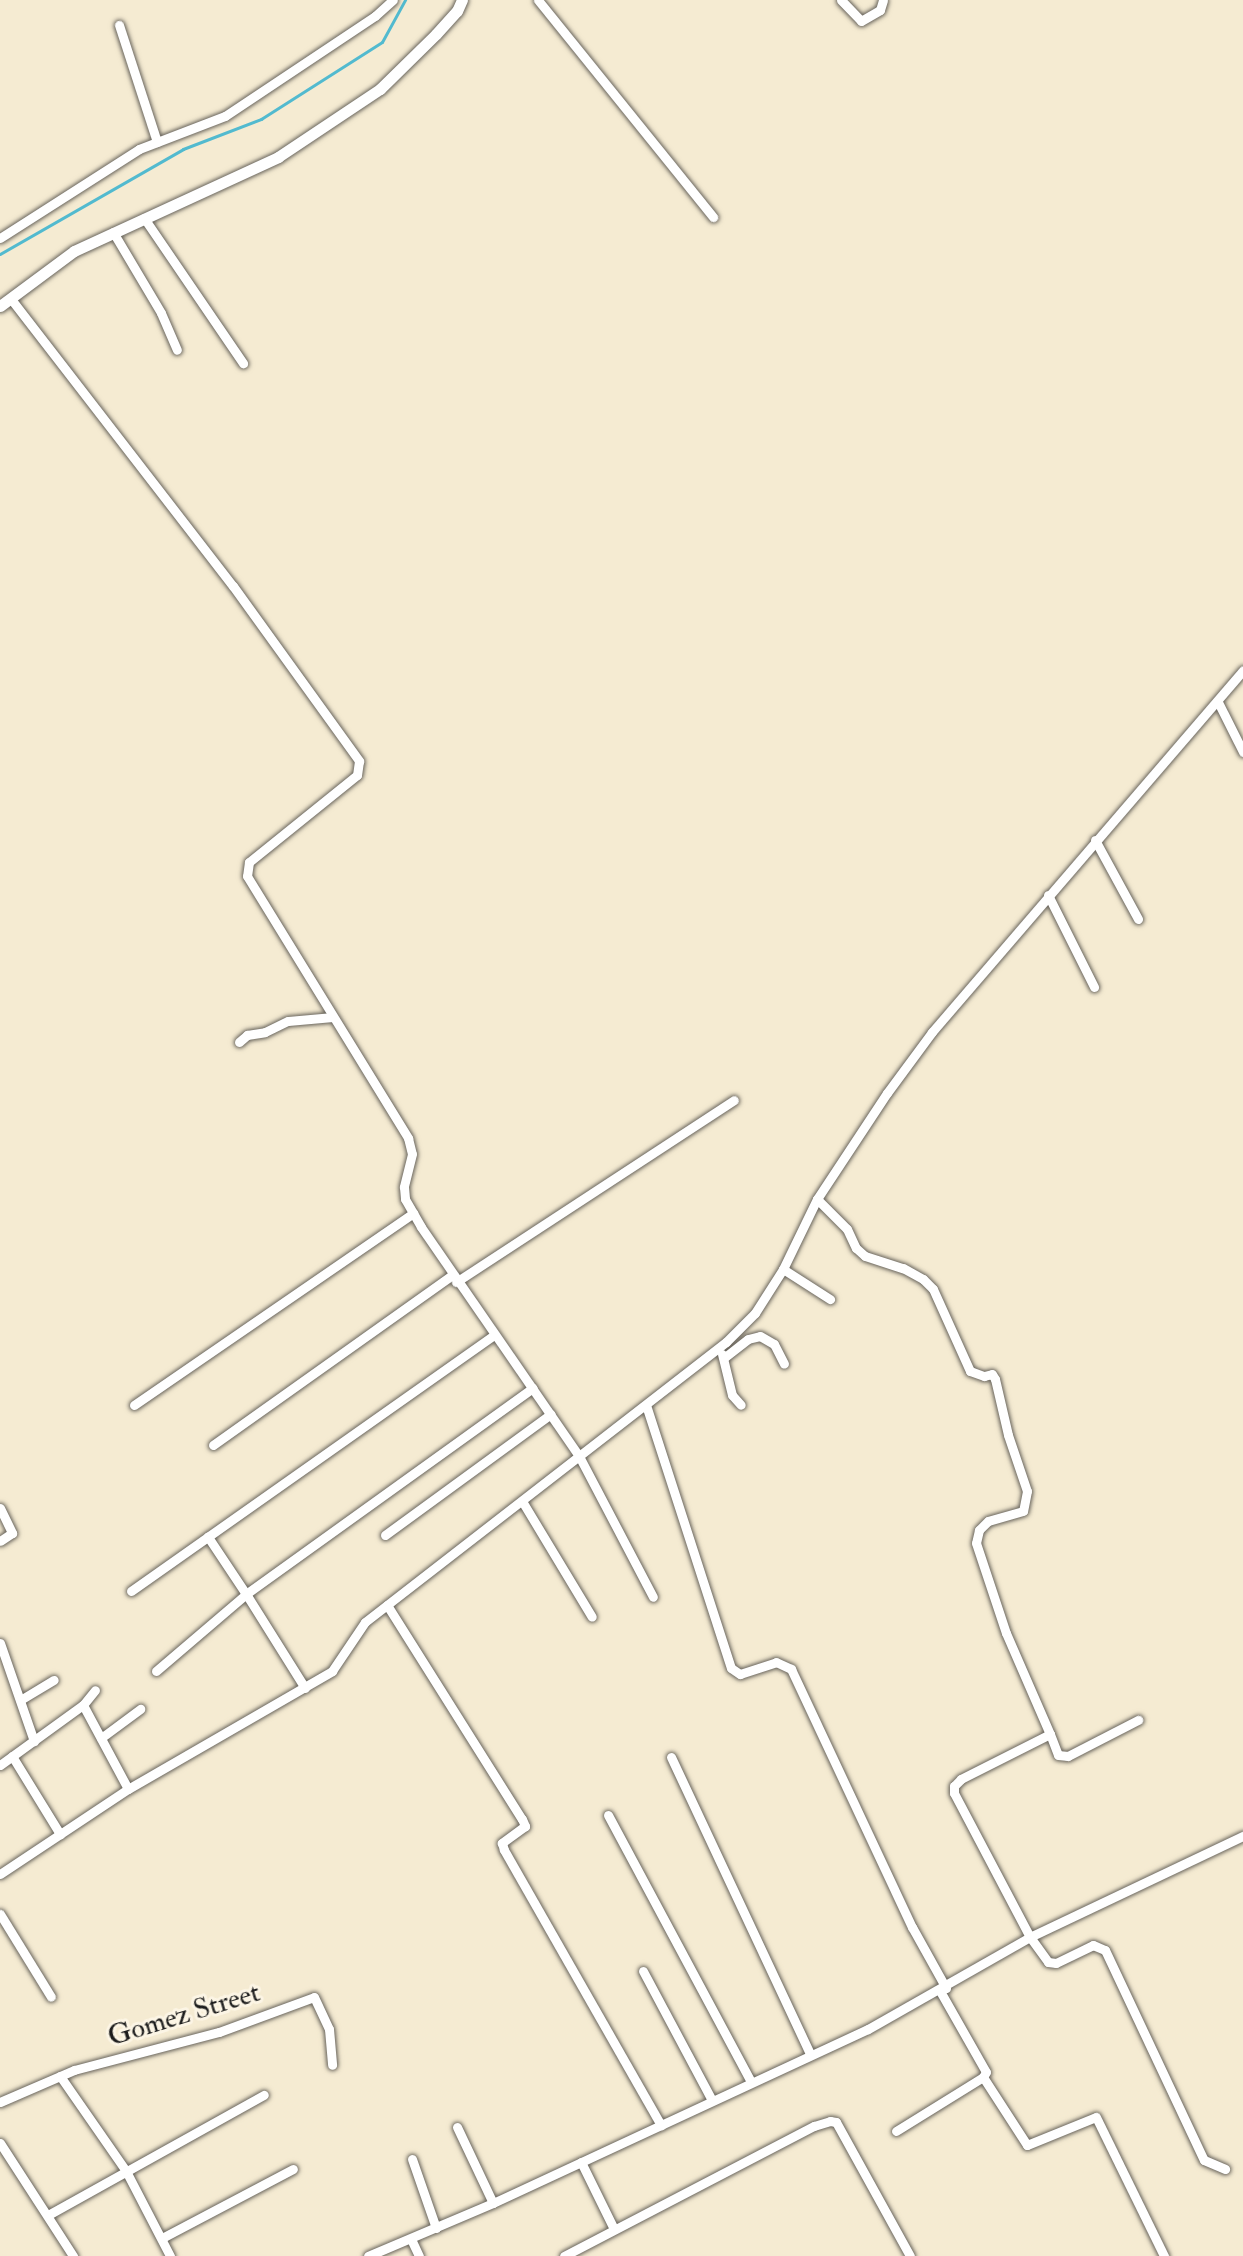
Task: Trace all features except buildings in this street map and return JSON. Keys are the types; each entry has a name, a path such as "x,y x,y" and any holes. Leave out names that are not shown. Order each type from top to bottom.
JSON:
{"street":[{"path":"462,0 457,11 436,34 380,89 278,157 74,251 5,302 233,586 359,761 357,775 249,862 246,869 295,960 411,1146 404,1187 413,1213 454,1279 579,1456 653,1597"},
{"path":"538,0 713,217"},
{"path":"841,0 861,21 880,10 883,0"},
{"path":"0,238 116,163 157,142 225,116 375,16 392,1"},
{"path":"119,25 157,142"},
{"path":"144,218 243,363"},
{"path":"113,232 146,285 177,350"},
{"path":"721,1353 755,1313 783,1269 817,1199 887,1093 932,1032 1243,670"},
{"path":"1218,702 1243,752"},
{"path":"1095,840 1138,919"},
{"path":"1048,895 1094,987"},
{"path":"239,1042 247,1035 265,1032 288,1021 333,1017"},
{"path":"213,1445 454,1279 734,1100"},
{"path":"817,1199 847,1229 856,1248 865,1256 923,1279 933,1289 970,1371 984,1376 992,1374 995,1379 1028,1502 1023,1511 988,1521 979,1530 976,1543 1006,1633 1058,1755 1068,1756 1138,1720"},
{"path":"134,1405 413,1213"},
{"path":"783,1269 830,1299"},
{"path":"131,1591 494,1335"},
{"path":"0,1874 214,1736 332,1671 365,1622 646,1405 721,1353 760,1336 774,1344 784,1364"},
{"path":"721,1353 732,1395 741,1405"},
{"path":"156,1671 246,1594 533,1388"},
{"path":"646,1405 731,1668 740,1674 776,1662 791,1669 899,1901 986,2072 983,2077 896,2131"},
{"path":"385,1535 551,1414"},
{"path":"522,1501 592,1617"},
{"path":"0,1508 12,1533 0,1541"},
{"path":"208,1537 305,1688"},
{"path":"387,1605 522,1819 525,1826 502,1843 504,1850 661,2125"},
{"path":"0,1643 22,1699 34,1741"},
{"path":"22,1699 54,1680"},
{"path":"0,1765 83,1705 95,1690"},
{"path":"83,1705 128,1789"},
{"path":"101,1738 140,1709"},
{"path":"1050,1734 954,1786 954,1793 1030,1937 1051,1963 1093,1945 1105,1950 1204,2160 1225,2169"},
{"path":"12,1756 60,1834"},
{"path":"671,1757 810,2054"},
{"path":"608,1815 751,2082"},
{"path":"368,2256 493,2203 810,2054 943,1990 1030,1937 1243,1836"},
{"path":"0,1914 51,1997"},
{"path":"643,1971 712,2100"},
{"name":"Gomez Street","path":"0,2102 60,2076 228,2029 314,1997 329,2029 332,2065"},
{"path":"60,2076 126,2171 170,2256"},
{"path":"983,2077 1027,2145 1096,2117 1164,2256"},
{"path":"48,2215 264,2095"},
{"path":"564,2256 814,2126 830,2121 836,2122 910,2256"},
{"path":"457,2127 493,2203"},
{"path":"0,2143 73,2256"},
{"path":"412,2159 436,2228"},
{"path":"581,2162 614,2229"},
{"path":"162,2238 293,2169"},
{"path":"411,2239 419,2256"}],"waterway":[{"path":"0,254 183,149 261,119 382,42 405,0"}]}
